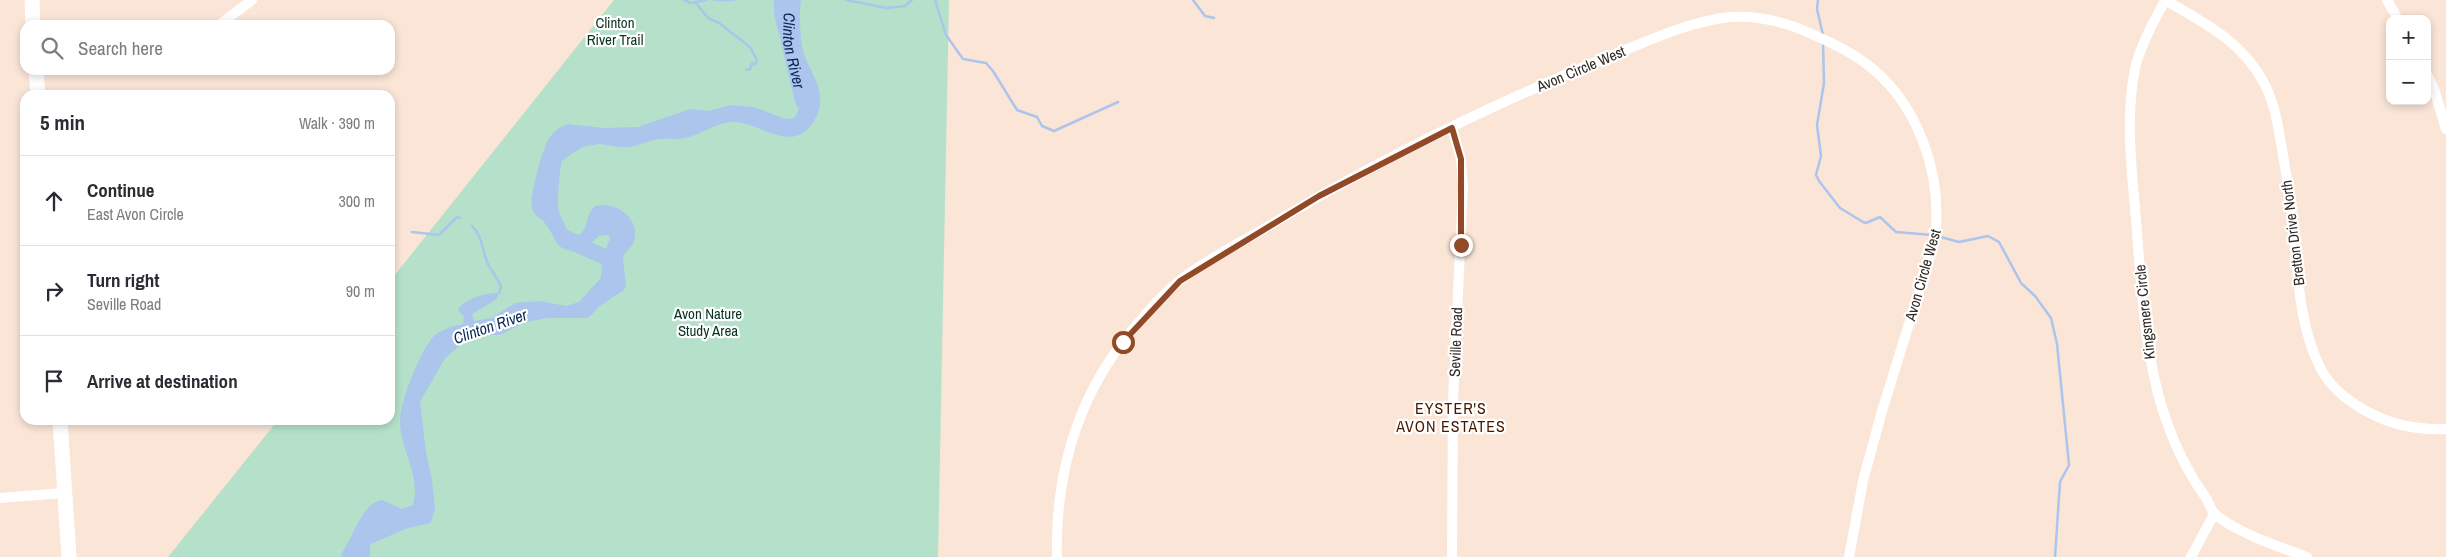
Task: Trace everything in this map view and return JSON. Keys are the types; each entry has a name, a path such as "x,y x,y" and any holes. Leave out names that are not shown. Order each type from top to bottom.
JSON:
{"main road":[{"path":"32,0 34,20"},
{"path":"36,75 38,90"},
{"path":"60,425 68,557"}],"street":[{"path":"226,20 252,0"},
{"name":"Bretton Drive North","path":"2165,0 2215,28 2237,46 2253,64 2275,108 2290,196 2299,286 2308,337 2323,372 2352,404 2391,424 2427,430 2446,429"},
{"name":"Kingsmere Circle","path":"2165,0 2143,46 2135,68 2131,94 2132,166 2145,326 2158,398 2195,485 2214,514 2268,543 2307,557"},
{"path":"2387,0 2396,15"},
{"name":"Avon Circle West","path":"1057,557 1056,526 1063,474 1072,437 1088,398 1105,366 1137,325 1180,281 1319,196 1452,128 1576,70 1632,47 1673,32 1730,18 1775,20 1842,48 1864,61 1888,84 1902,103 1924,141 1933,170 1938,217 1935,240 1872,449 1849,557"},
{"path":"2431,82 2446,128"},
{"name":"Seville Road","path":"1452,128 1461,159 1463,187 1453,400 1452,557"},
{"path":"0,498 64,493"},
{"path":"2191,557 2214,514"}],"green space":[{"name":"Avon Nature Study Area","path":"614,0 949,0 938,557 168,557 274,425 395,425 395,275"}],"water":[{"path":"774,0 801,0 802,46 819,90 819,110 814,121 806,131 797,136 777,135 746,124 729,122 685,138 659,139 636,146 622,147 578,142 567,146 561,165 558,208 567,230 579,235 584,229 592,209 595,206 603,205 611,206 625,213 634,225 634,241 623,257 626,286 624,290 601,305 588,318 548,318 526,322 500,335 487,335 464,342 445,358 420,402 435,508 431,523 404,529 389,524 377,524 371,529 370,557 343,557 353,532 368,508 382,500 402,509 413,505 415,494 413,474 401,433 400,423 403,403 412,376 429,342 441,331 463,324 464,317 458,310 461,306 476,297 499,293 497,299 472,314 474,321 492,318 515,303 540,301 566,306 579,302 601,278 602,258 610,239 608,235 599,236 584,250 567,250 558,244 544,222 533,211 532,202 537,172 547,142 552,135 560,127 568,124 604,128 638,127 690,109 708,111 731,105 754,107 786,119 794,118 800,101 799,81 795,66 778,32"}],"waterway":[{"path":"684,0 691,3 706,0"},
{"path":"714,0 734,0"},
{"name":"Clinton River","path":"790,0 789,42 803,101"},
{"path":"846,0 887,8 905,6 912,0"},
{"path":"935,0 946,35 963,59 986,63 1017,110 1037,117 1042,126 1054,131 1118,102"},
{"path":"1193,0 1205,16 1214,18"},
{"path":"1818,0 1817,9 1823,35"},
{"path":"695,2 708,18 719,23 750,47 757,60 755,65 752,63 750,69 746,70"},
{"path":"1823,43 1824,83 1817,125 1821,156 1816,175 1819,181 1840,208 1863,222 1866,223 1880,217 1896,232 1932,235"},
{"name":"Clinton River","path":"553,164 554,156 580,139 597,136"},
{"path":"412,232 439,235 457,217 460,218"},
{"path":"472,226 476,230 489,266 501,287 499,293"},
{"path":"1937,236 1959,242 1988,236 1999,242 2021,283 2035,296 2051,318 2057,344 2069,465 2060,482 2055,557"},
{"name":"Clinton River","path":"567,240 612,260 612,271"},
{"name":"Clinton River","path":"349,557 358,541 413,517"}],"district":[{"name":"EYSTER'S AVON ESTATES","path":"1451,417"}],"route":[{"path":"1123,342 1180,281 1319,196 1452,128 1456,136 1461,159 1463,187 1461,245"}],"park label":[{"name":"Clinton River Trail","path":"615,32"}]}
